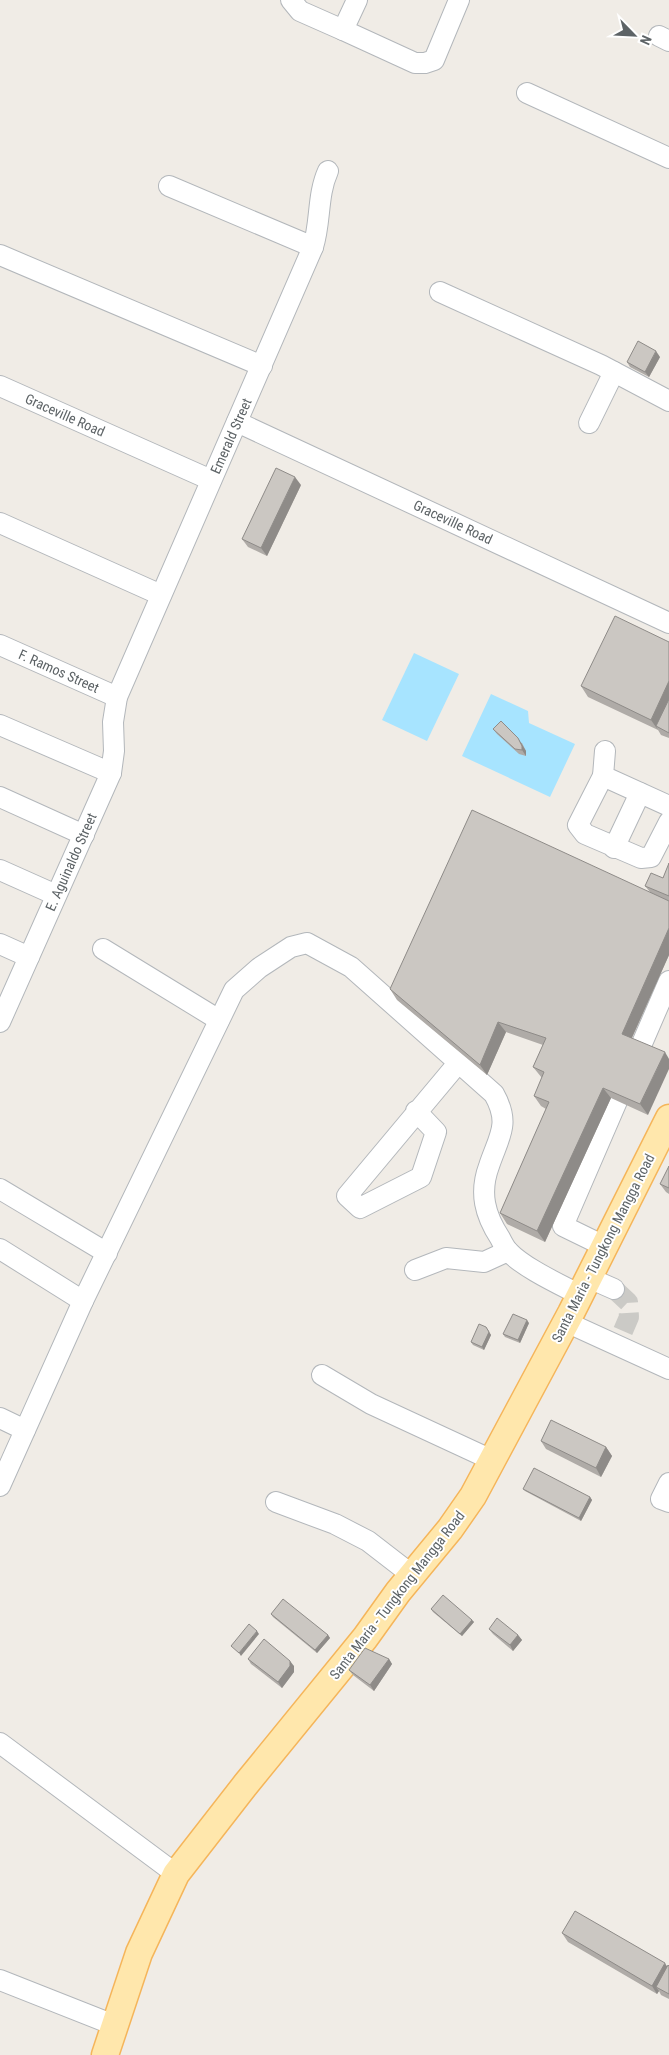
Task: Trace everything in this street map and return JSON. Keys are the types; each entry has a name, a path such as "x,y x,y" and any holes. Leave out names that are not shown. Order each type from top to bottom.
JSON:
{"main road":[{"name":"Santa Maria - Tungkong Mangga Road","path":"105,2055 139,1954 176,1874 246,1784 365,1638 474,1496 494,1461 604,1246 666,1132"}],"street":[{"path":"291,0 300,10 415,63 425,63 434,60 459,0"},
{"path":"343,30 357,0"},
{"path":"527,93 669,158"},
{"name":"Emerald Street","path":"118,697 314,247 321,192 328,171"},
{"path":"169,186 314,247"},
{"path":"0,254 262,366"},
{"path":"440,292 602,365 669,401"},
{"path":"589,423 614,372"},
{"name":"Graceville Road","path":"0,386 211,480"},
{"name":"Graceville Road","path":"237,422 669,622"},
{"path":"0,523 161,595"},
{"name":"F. Ramos Street","path":"0,645 118,697"},
{"name":"E. Aguinaldo Street","path":"1,1019 111,773 114,751 113,722 118,697"},
{"path":"0,725 111,773"},
{"path":"605,751 603,776 578,826 585,834 641,858 651,857 669,822"},
{"path":"603,776 669,806"},
{"path":"614,848 640,793"},
{"path":"0,797 84,835"},
{"path":"0,870 56,895"},
{"path":"0,1486 106,1252 234,990 259,968 291,947 307,943 351,967 494,1094 502,1108 504,1124 483,1186 488,1220 508,1251 543,1275 584,1286 614,1289"},
{"path":"0,944 29,956"},
{"path":"103,949 219,1020"},
{"path":"604,1246 563,1226 660,986"},
{"path":"416,1111 436,1132 421,1177 360,1208 348,1196 416,1111 459,1062"},
{"path":"0,1189 106,1252"},
{"path":"0,1249 83,1301"},
{"path":"415,1270 446,1258 484,1262 508,1251"},
{"path":"566,1322 620,1338 669,1369"},
{"path":"322,1375 372,1404 494,1461"},
{"path":"0,1418 25,1430"},
{"path":"276,1502 335,1524 368,1541 412,1576"},
{"path":"0,1743 176,1874"},
{"path":"0,1980 114,2025"}],"water":[{"path":"414,653 459,674 427,741 382,720"},
{"path":"491,694 528,711 529,723 575,744 550,797 462,756"}],"building":[{"path":"638,341 656,351 645,372 627,362"},
{"path":"276,468 295,477 261,548 242,539"},
{"path":"615,616 669,642 669,681 651,720 581,686"},
{"path":"669,699 669,733 656,726"},
{"path":"501,721 518,738 522,750 515,749 493,729"},
{"path":"472,810 669,901 669,928 622,1034 665,1052 640,1104 603,1088 537,1231 500,1213 549,1102 534,1096 544,1072 533,1067 546,1038 498,1022 480,1065 390,989"},
{"path":"669,863 669,896 645,886 651,873 663,878"},
{"path":"669,1166 669,1188 660,1184"},
{"path":"513,1314 527,1320 518,1340 503,1334"},
{"path":"479,1324 486,1327 489,1332 482,1347 471,1342"},
{"path":"551,1420 606,1447 596,1468 541,1441"},
{"path":"534,1468 590,1497 579,1518 523,1489"},
{"path":"443,1595 472,1620 460,1634 431,1609"},
{"path":"283,1599 328,1635 315,1650 271,1614"},
{"path":"497,1618 518,1635 510,1645 489,1629"},
{"path":"249,1624 257,1631 239,1653 231,1646"},
{"path":"264,1639 290,1661 290,1666 278,1682 248,1659"},
{"path":"365,1648 389,1659 370,1685 349,1670"},
{"path":"575,1911 665,1963 652,1986 562,1933"},
{"path":"669,1966 669,1994 656,1987"}],"tunnel":[{"path":"614,1289 628,1302 629,1317 623,1331"}]}
